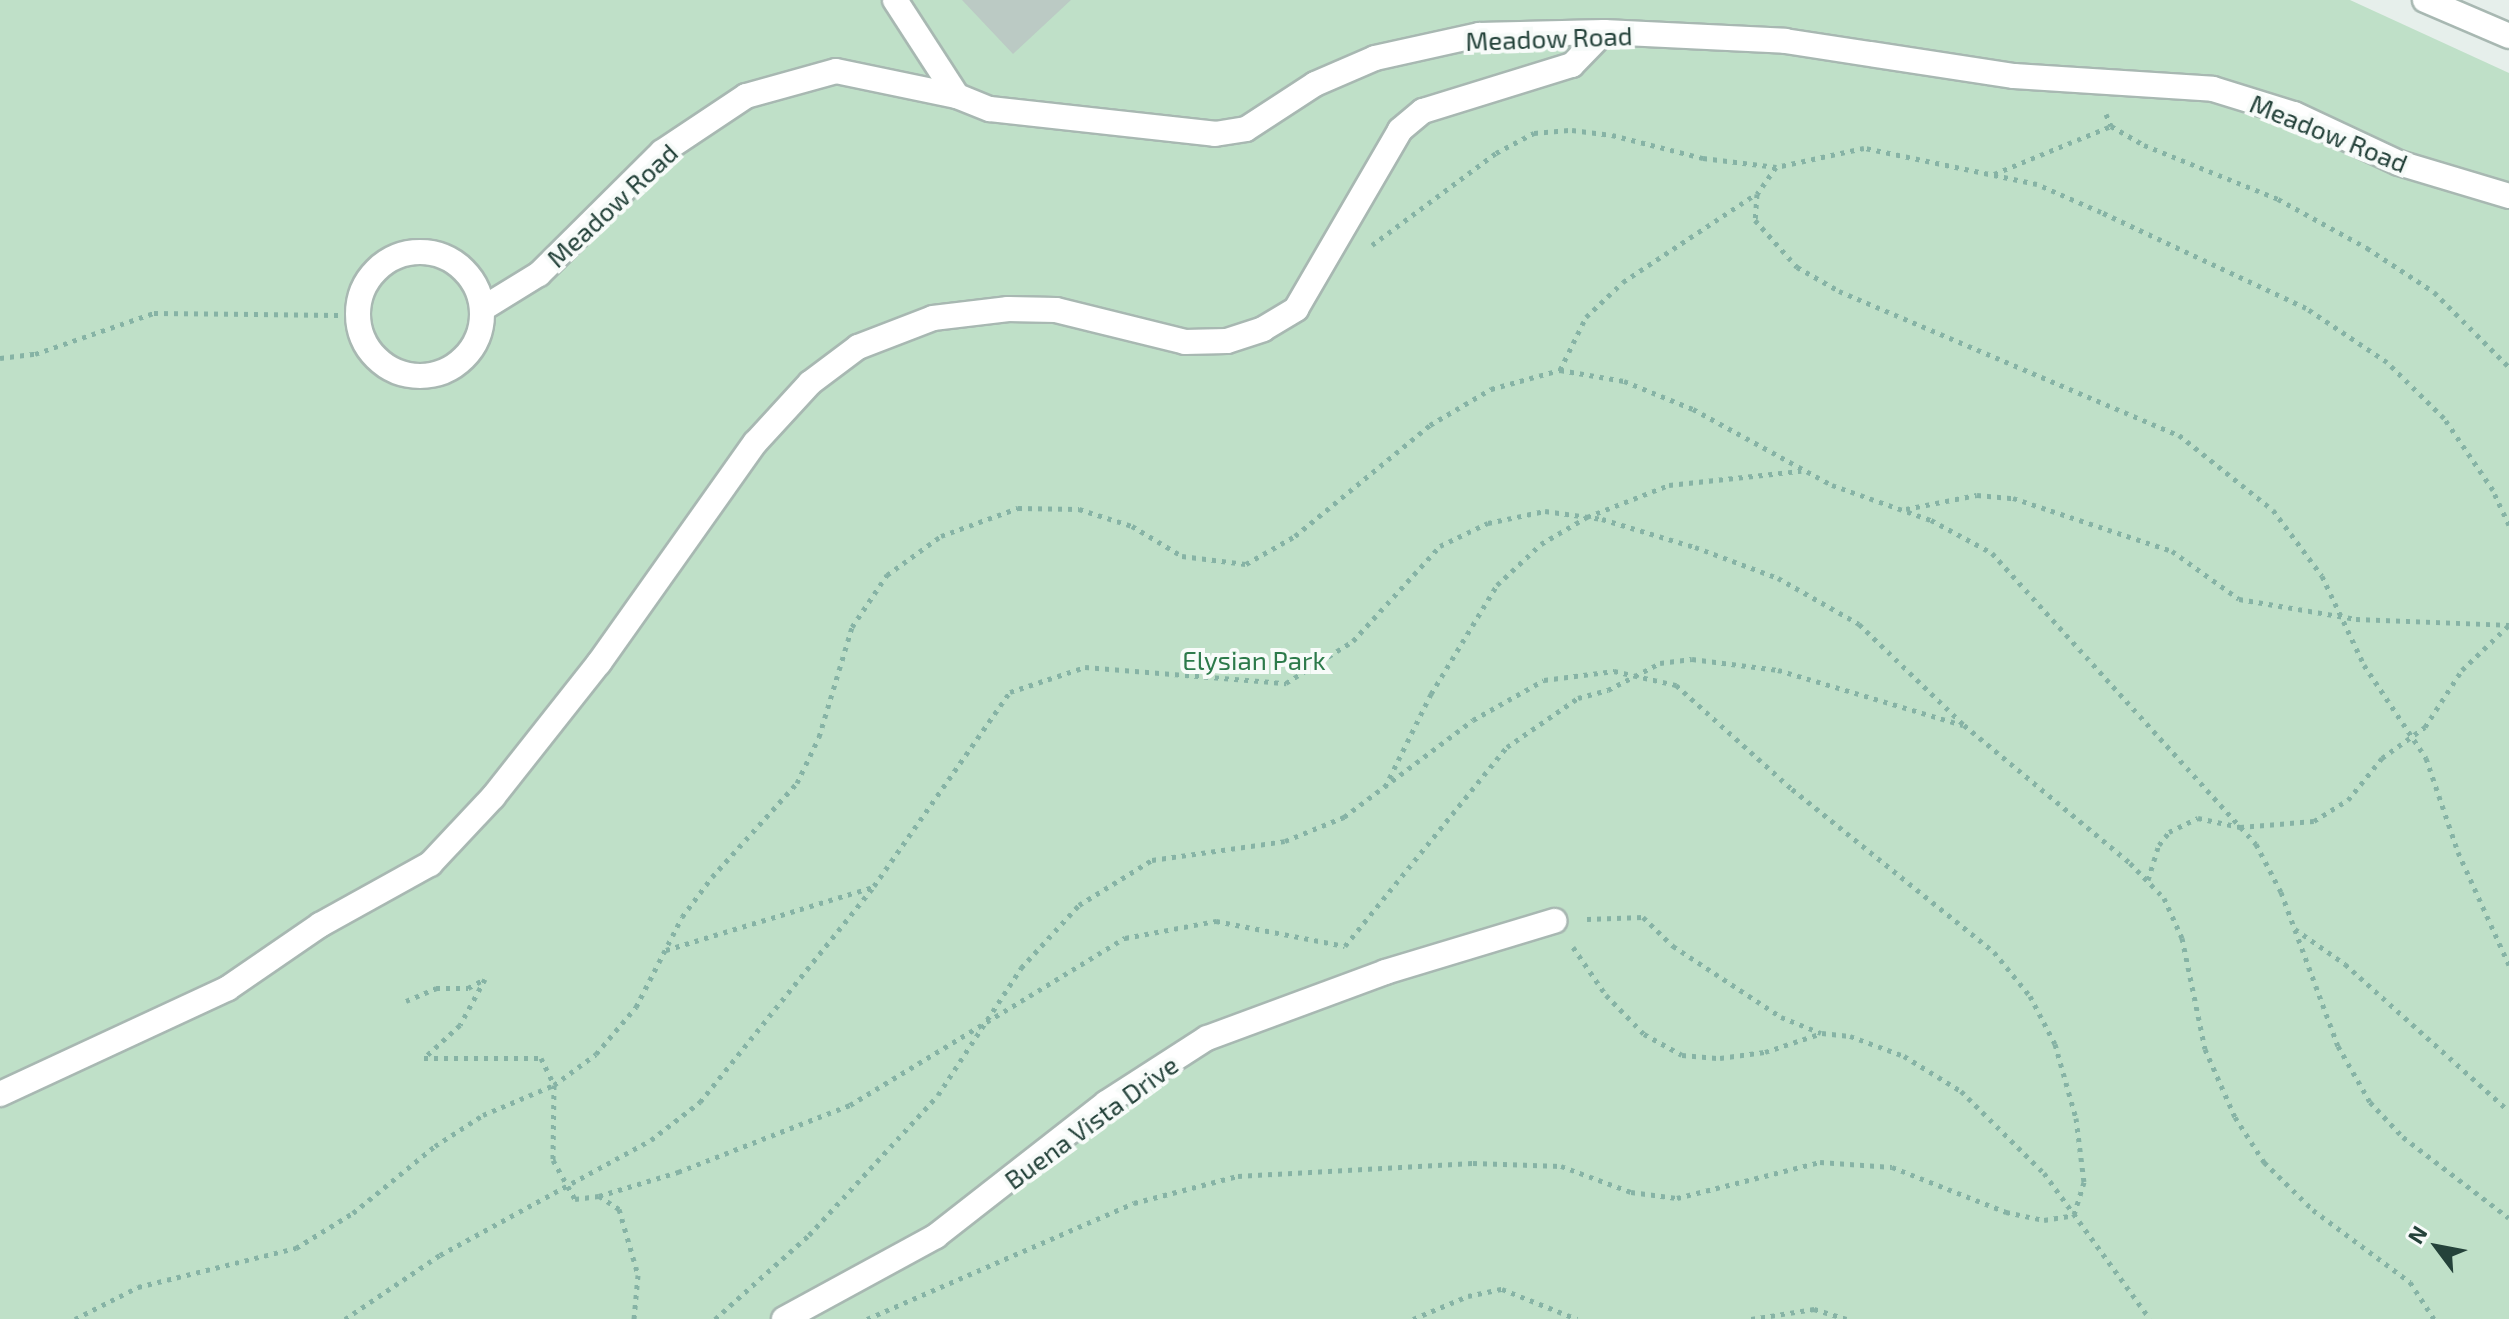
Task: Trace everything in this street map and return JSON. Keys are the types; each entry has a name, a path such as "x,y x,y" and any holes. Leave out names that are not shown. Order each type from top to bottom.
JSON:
{"street":[{"path":"895,0 957,96"},
{"path":"2425,0 2509,36"},
{"path":"0,1094 228,988 320,925 430,864 493,797 599,663 755,443 810,383 858,347 933,318 1008,309 1056,310 1185,342 1227,341 1263,329 1296,309 1400,130 1423,111 1572,65 1604,32"},
{"name":"Meadow Road","path":"482,309 539,274 662,152 746,96 836,71 957,96 990,109 1215,134 1246,129 1315,84 1375,58 1479,35 1604,32 1785,41 2014,76 2213,89 2294,114 2399,163 2509,196"},
{"path":"428,252 465,271 482,309 473,347 442,372 423,376 385,365 361,334 358,315 372,275 388,261 428,252"},
{"name":"Buena Vista Drive","path":"784,1319 936,1236 1106,1103 1207,1038 1318,996 1554,921"}],"path":[{"path":"2092,81 2111,126 2278,199 2367,248 2434,292 2509,367"},
{"path":"1994,174 2111,126"},
{"path":"1323,267 1402,227 1496,153 1534,133 1572,130 1612,135 1703,158 1776,167 1864,148 1994,174 2037,184 2306,308 2387,362 2444,418 2493,490 2509,525"},
{"path":"1560,370 1586,317 1623,282 1757,194 1776,167"},
{"path":"1757,194 1755,220 1775,249 1797,267 1839,291 2139,415 2205,453 2273,510 2322,576 2364,665 2426,758 2458,852 2509,965"},
{"path":"0,358 35,354 154,313 358,315"},
{"path":"75,1319 138,1287 296,1248 353,1213 435,1146 483,1115 554,1085 596,1054 636,1007 665,950 712,877 797,783 819,737 852,627 887,575 941,536 1018,508 1079,509 1132,526 1182,556 1246,564 1295,536 1430,425 1491,389 1560,370 1624,381 1679,404 1806,472 1903,510 1992,553 2256,844 2294,928 2338,1046 2370,1102 2403,1137 2509,1218"},
{"path":"1384,789 1424,706 1497,585 1541,544 1587,517 1669,485 1806,472"},
{"path":"1903,510 1977,495 2013,498 2172,551 2239,599 2341,615 2509,625"},
{"path":"345,1319 440,1255 651,1140 700,1102 874,886 1010,692 1085,667 1286,683 1353,641 1440,546 1488,523 1545,511 1587,517 1695,547 1778,578 1859,624 1964,725 2148,881 2164,898 2182,938 2205,1049 2235,1117 2264,1162 2313,1210 2410,1282 2434,1319"},
{"path":"2148,881 2159,845 2169,832 2198,818 2240,827 2314,821 2348,800 2382,758 2413,738 2441,706 2462,670 2509,625"},
{"path":"1318,996 1345,946 1507,747 1578,698 1608,690 1660,663 1692,659 1778,670 1964,725"},
{"path":"665,950 874,886"},
{"path":"1554,921 1643,917 1673,946 1781,1017 1822,1033 1850,1036 1904,1056 1961,1091 2044,1173 2150,1319"},
{"path":"406,1001 436,988 468,988 485,979 460,1025 424,1058 541,1058 554,1085 550,1101 553,1160 575,1199 599,1196 678,1172 850,1105 1125,938 1216,921 1345,946"},
{"path":"1554,921 1606,995 1644,1034 1682,1055 1720,1058 1765,1052 1822,1033"},
{"path":"2294,928 2345,964 2509,1111"},
{"path":"867,1319 1134,1203 1238,1176 1473,1163 1561,1166 1631,1192 1677,1198 1820,1162 1892,1167 2006,1212 2044,1220 2074,1215"},
{"path":"599,1196 619,1209 638,1275 634,1319"},
{"path":"1413,1319 1502,1289 1577,1319"},
{"path":"1751,1319 1814,1309 1846,1319"}],"green space":[{"name":"Elysian Park","path":"0,0 2350,0 2509,73 2509,1319 0,1319"}],"building":[{"path":"962,0 1071,0 1013,54"}]}
